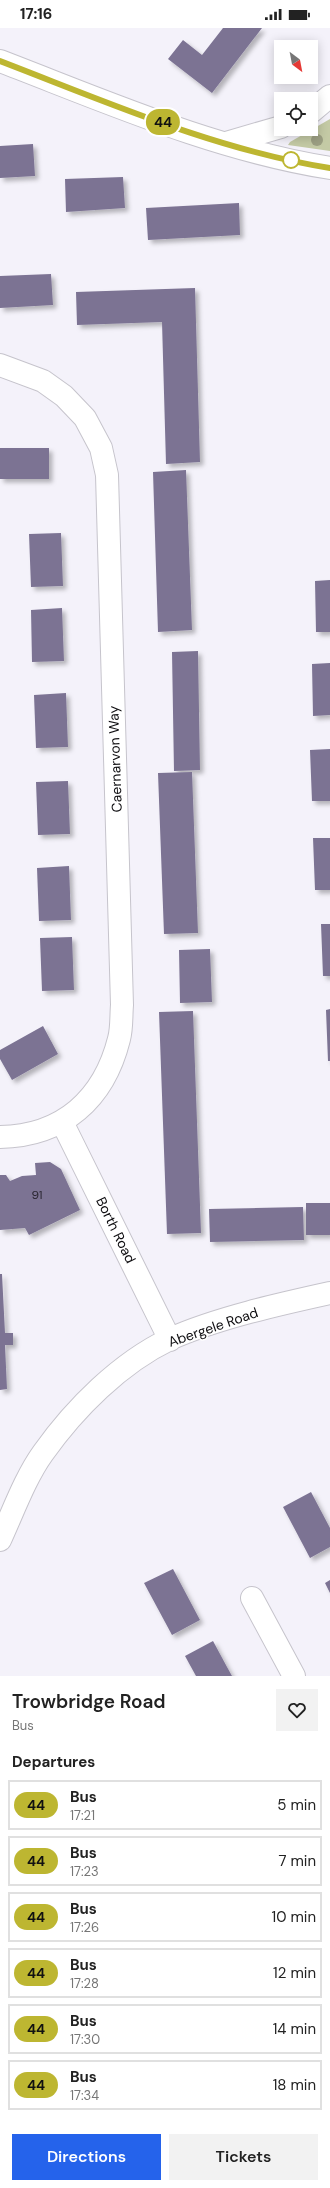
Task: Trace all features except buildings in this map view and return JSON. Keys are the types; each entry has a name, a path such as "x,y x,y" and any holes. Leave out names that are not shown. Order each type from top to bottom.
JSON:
{"street":[{"path":"0,61 89,96 225,144 330,168"},
{"path":"318,106 330,96"},
{"path":"225,144 274,129"},
{"name":"Caernarvon Way","path":"0,365 43,381 64,396 85,418 101,448 107,475 122,1005 120,1037 112,1061 100,1085 87,1102 62,1122 32,1134 0,1137"},
{"name":"Borth Road","path":"62,1122 170,1340"},
{"name":"Abergele Road","path":"0,1540 42,1454 71,1418 97,1391 135,1361 170,1340 240,1316 330,1294"},
{"path":"252,1598 294,1676"}],"green space":[{"path":"330,119 330,151 288,145 290,142 300,136 318,136 318,126"}],"bus line":[{"name":"44","path":"0,61 89,96 225,144 330,168"}]}
